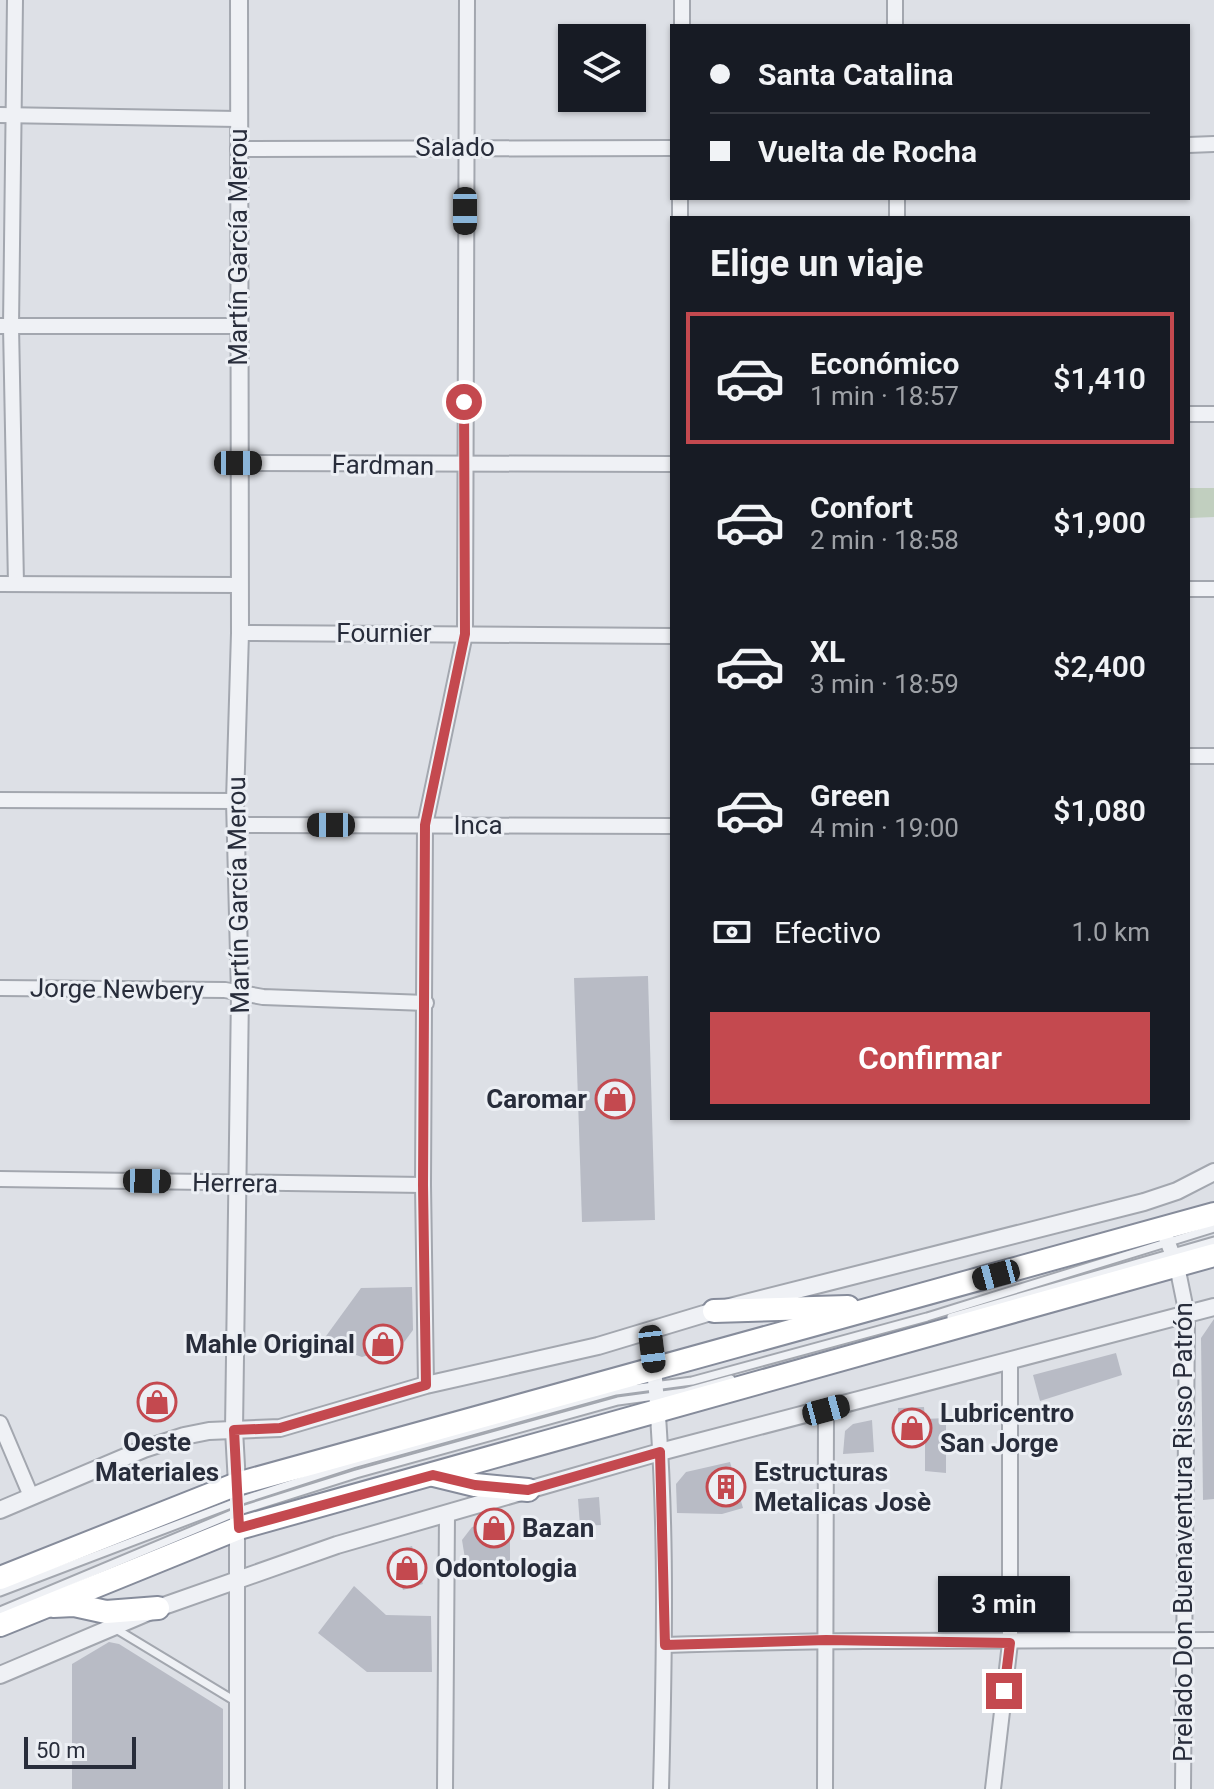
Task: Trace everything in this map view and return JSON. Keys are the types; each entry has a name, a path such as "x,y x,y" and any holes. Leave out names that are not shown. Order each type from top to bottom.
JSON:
{"highway":[{"path":"0,1578 238,1506 1170,1248 1214,1214"},
{"path":"0,1625 238,1506 433,1475 885,1305 1170,1248 1214,1255"},
{"path":"714,1311 885,1305"},
{"path":"433,1475 475,1485 528,1490"},
{"path":"40,1607 74,1605 106,1612 158,1608"}],"street":[{"path":"15,0 8,115 6,326 16,584"},
{"name":"Martín García Merou","path":"237,1789 238,1506 234,1430 240,993 235,801 240,633 237,326 239,0"},
{"path":"426,1385 423,1185 425,825 465,634 463,466 467,0"},
{"path":"682,0 682,24"},
{"path":"895,0 895,24"},
{"path":"8,115 237,119"},
{"path":"1190,145 1214,144"},
{"name":"Salado","path":"238,149 670,148"},
{"path":"6,326 237,326"},
{"path":"1190,414 1214,414"},
{"name":"Fardman","path":"238,463 463,466 670,464"},
{"path":"0,584 239,585"},
{"path":"1190,589 1214,589"},
{"name":"Fournier","path":"240,633 670,636"},
{"path":"1190,756 1214,756"},
{"path":"0,800 235,801"},
{"name":"Inca","path":"237,825 670,826"},
{"name":"Jorge Newbery","path":"0,988 240,993 426,1003"},
{"path":"0,1510 144,1449 209,1431 280,1428 426,1385 650,1331 714,1311 1144,1202 1177,1191 1214,1172"},
{"name":"Herrera","path":"0,1179 423,1185"},
{"name":"Prelado Don Buenaventura Risso Patrón","path":"1170,1248 1187,1315 1183,1789"},
{"path":"0,1675 158,1608 337,1545 660,1452 1214,1307"},
{"path":"650,1331 660,1452 665,1645 661,1789"},
{"path":"993,1789 1010,1643 1010,1362"},
{"path":"825,1789 826,1410"},
{"path":"0,1423 31,1496"},
{"path":"445,1789 447,1514"},
{"path":"665,1645 826,1640 1010,1643 1214,1640"}],"lane":[{"path":"657,1390 699,1388 984,1307 1170,1248 1214,1228"},
{"path":"984,1307 1170,1248 1214,1241"},
{"path":"125,1558 238,1506"},
{"path":"0,1611 238,1506"},
{"path":"0,1592 238,1506"},
{"path":"113,1627 237,1702"}],"green space":[{"path":"1190,488 1214,488 1214,517 1190,518"}],"building":[{"name":"Caromar","path":"648,976 655,1220 582,1222 574,978"},
{"path":"412,1287 413,1330 402,1345 362,1357 321,1343 361,1288"},
{"path":"1214,1319 1214,1499 1203,1500 1201,1338"},
{"path":"1116,1353 1122,1375 1040,1401 1033,1375"},
{"path":"924,1407 925,1419 946,1418 946,1473 925,1471 925,1437 900,1440 898,1408"},
{"path":"872,1420 874,1452 843,1454 845,1431 853,1424"},
{"path":"730,1462 743,1508 722,1514 677,1513 676,1484 686,1472"},
{"path":"599,1497 601,1525 580,1526 578,1499"},
{"path":"510,1519 510,1565 466,1565 462,1540 472,1527"},
{"name":"Odontologia","path":"412,1546 423,1584 403,1590 392,1552"},
{"path":"354,1586 386,1615 431,1616 432,1672 367,1672 318,1633"},
{"path":"109,1642 119,1644 223,1709 223,1789 72,1789 72,1664"}],"place":[{"name":"Caromar","path":"615,1099"},
{"name":"Mahle Original","path":"383,1344"},
{"name":"Oeste Materiales","path":"157,1402"},
{"name":"Lubricentro San Jorge","path":"912,1428"},
{"name":"Estructuras Metalicas Josè","path":"726,1487"},
{"name":"Bazan","path":"494,1528"},
{"name":"Odontologia","path":"407,1568"}],"route":[{"path":"464,402 465,634 425,825 423,1185 426,1385 280,1428 234,1430 239,1528 433,1475 475,1485 528,1490 660,1452 665,1645 826,1640 1010,1643 1004,1691"}]}
